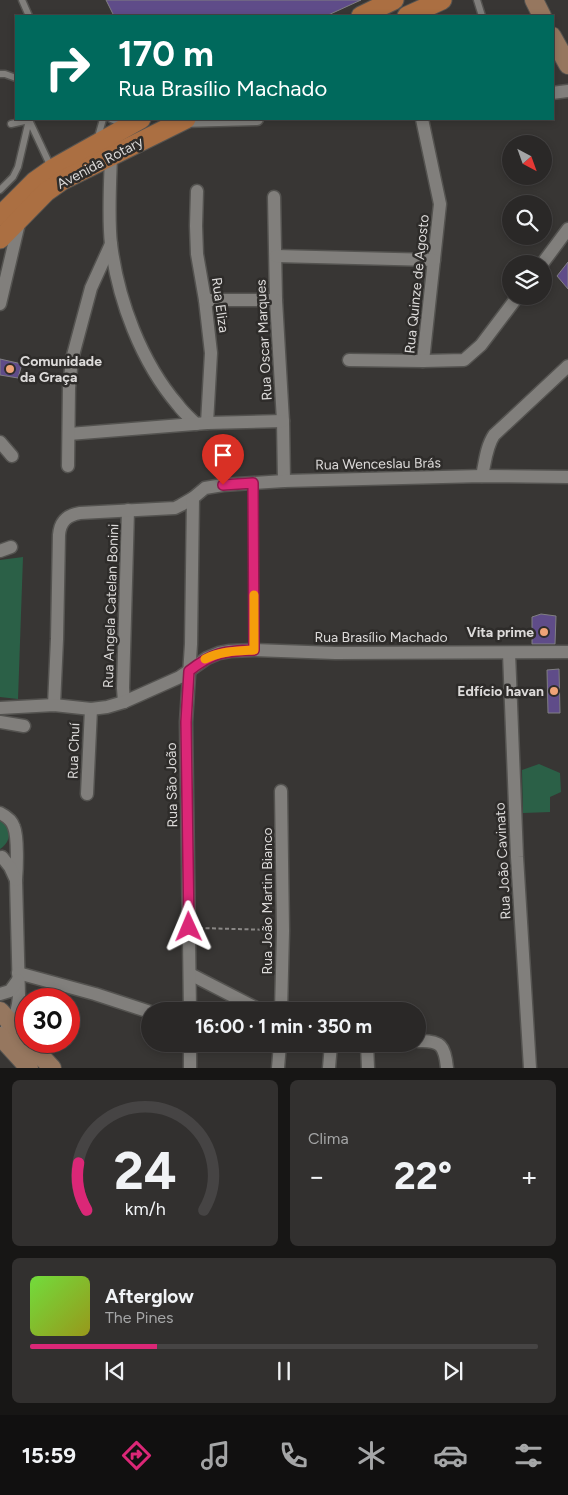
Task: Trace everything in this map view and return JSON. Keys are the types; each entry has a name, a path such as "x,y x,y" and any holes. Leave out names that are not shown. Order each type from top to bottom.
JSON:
{"main road":[{"path":"363,15 394,0"},
{"path":"409,15 442,0"},
{"path":"534,0 542,15"},
{"path":"554,40 568,65"},
{"name":"Avenida Rotary","path":"0,216 31,185 52,169 138,120"},
{"name":"Avenida Rotary","path":"0,239 46,192 63,180 184,120"},
{"path":"3,1026 15,1034"},
{"path":"3,1026 29,1068"},
{"path":"38,1053 52,1068"}],"street":[{"path":"554,93 568,91"},
{"name":"Rua Quinze de Agosto","path":"422,120 440,204 424,361 459,361 470,356 481,346 511,305"},
{"path":"111,156 111,244 122,297 137,336 153,370 165,389 178,405 202,423"},
{"name":"Rua Eliza","path":"197,191 197,254 205,300 210,353 202,423"},
{"name":"Rua Oscar Marques","path":"274,197 276,300 283,421 284,480"},
{"path":"0,304 3,278 20,218"},
{"path":"549,255 568,229"},
{"path":"68,466 69,388 72,359 91,288 111,244"},
{"path":"276,256 434,260"},
{"path":"205,300 276,300"},
{"path":"349,360 424,361"},
{"path":"482,476 488,450 494,435 568,366"},
{"path":"69,434 202,423 283,421"},
{"path":"0,442 12,456"},
{"name":"Rua Wenceslau Brás","path":"54,705 59,535 62,522 69,516 74,514 174,508 193,498 205,488 284,480 482,476 568,477"},
{"name":"Rua São João","path":"190,1002 186,722 191,644 193,498"},
{"name":"Rua Angela Catelan Bonini","path":"124,702 128,510"},
{"name":"Rua Brasílio Machado","path":"191,644 198,650 224,652 254,650 568,652"},
{"name":"Rua Brasílio Machado","path":"0,708 54,705 91,709 124,702 180,677 206,658 224,652"},
{"name":"Rua João Cavinato","path":"509,652 517,857 530,1068"},
{"name":"Rua Chuí","path":"87,794 91,709"},
{"path":"0,722 24,726"},
{"name":"Rua João Martin Bianco","path":"281,1002 283,931 282,791"},
{"path":"0,813 12,821 16,833 13,846 1,857 10,867 16,880"},
{"path":"3,1026 18,1005 16,880 18,867 15,839"},
{"path":"190,974 244,1002"},
{"path":"0,994 10,991 18,976"},
{"path":"18,976 95,994 141,1009"},
{"path":"426,1042 432,1042 443,1048 446,1052 447,1068"},
{"path":"190,1052 190,1068"},
{"path":"278,1068 279,1052"},
{"path":"329,1068 330,1052"},
{"path":"367,1052 368,1068"}],"lane":[{"path":"22,0 29,15"},
{"path":"477,0 482,15"},
{"path":"0,74 15,78"},
{"path":"11,124 30,120"},
{"path":"30,120 52,169"},
{"path":"0,190 3,183 13,177 18,167 30,120"},
{"path":"94,144 100,134 103,120"},
{"path":"114,120 122,123 138,120"},
{"path":"253,483 254,650"}],"path":[{"path":"189,927 283,931"}],"green space":[{"path":"23,557 18,699 0,697 0,560"},
{"path":"539,764 560,773 561,792 550,797 550,812 523,813 522,770"},
{"path":"0,820 7,827 9,834 7,842 0,849"}],"building":[{"path":"106,0 361,0 328,15 114,15"},
{"path":"568,262 568,289 557,276"},
{"name":"Comunidade da Graça","path":"0,359 22,364 18,378 0,375"},
{"name":"Vita prime","path":"541,614 556,616 555,644 532,644 532,617"},
{"name":"Edfício havan","path":"559,669 560,713 548,713 547,670"}],"slow traffic":[{"path":"205,659 219,653 254,650 254,595"}],"place":[{"name":"Comunidade da Graça","path":"10,369"},
{"name":"Vita prime","path":"544,632"},
{"name":"Edfício havan","path":"554,691"}],"route":[{"path":"189,927 186,722 189,671 201,661 219,653 254,650 253,483 223,485"}]}
